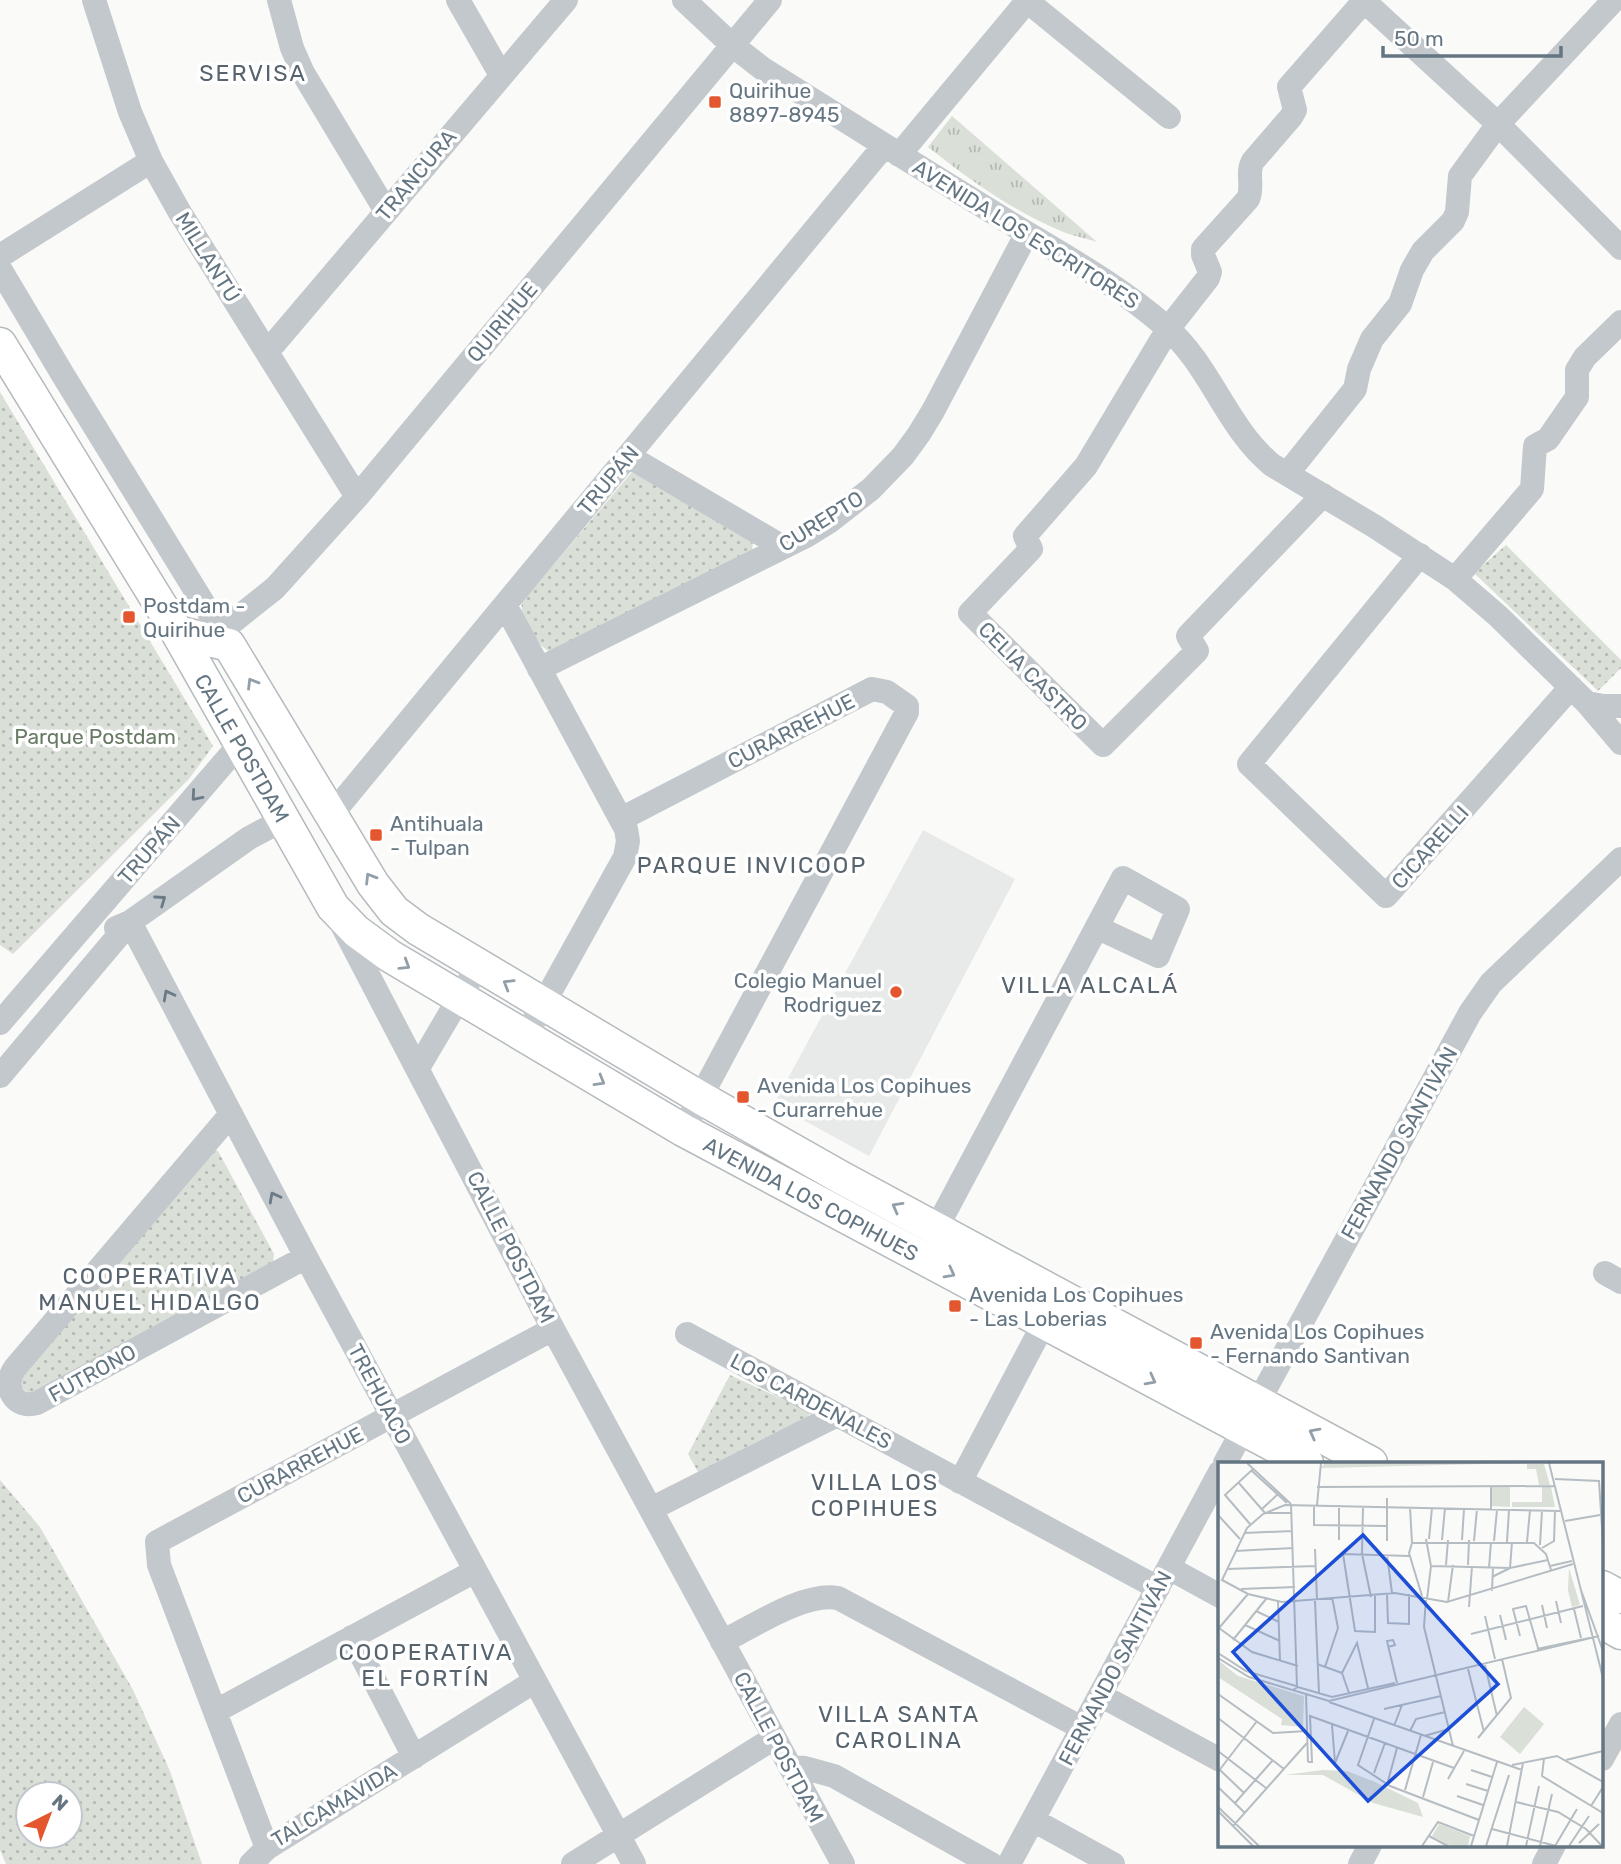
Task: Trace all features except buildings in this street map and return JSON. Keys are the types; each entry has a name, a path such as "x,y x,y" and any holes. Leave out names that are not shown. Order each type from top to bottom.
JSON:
{"main road":[{"name":"CALLE POSTDAM","path":"0,344 177,632 333,907"},
{"name":"CALLE POSTDAM","path":"177,632 225,638 373,884 394,911 411,925 478,966"},
{"path":"240,744 275,752 304,768"},
{"name":"AVENIDA LOS COPIHUES","path":"333,907 344,921 368,941 683,1130 1044,1323 1251,1416 1368,1462"},
{"name":"AVENIDA LOS COPIHUES","path":"478,966 701,1098 936,1229 1251,1416 1306,1462"},
{"path":"1604,1588 1621,1597"},
{"path":"1604,1623 1621,1633"}],"street":[{"name":"MILLANTÚ","path":"94,0 125,99 151,161 179,211 357,497"},
{"path":"279,0 292,48 303,73 386,211"},
{"path":"458,0 501,75"},
{"name":"TRANCURA","path":"268,351 566,0"},
{"name":"AVENIDA LOS ESCRITORES","path":"684,0 732,46 763,69 1122,291 1186,346 1203,367 1245,439 1265,459 1455,579 1498,615 1579,695 1621,743"},
{"name":"QUIRIHUE","path":"225,638 275,588 357,497 769,0"},
{"path":"1287,474 1355,389 1359,369 1372,339 1400,304 1412,270 1423,251 1453,221 1457,212 1460,176 1498,124 1614,0"},
{"path":"1028,1 1170,117"},
{"name":"TRUPÁN","path":"332,814 628,456 892,150 1028,1"},
{"path":"1168,328 1208,278 1210,272 1203,249 1248,199 1249,169 1253,161 1291,117 1294,110 1289,87 1364,1 1498,124 1621,248"},
{"path":"0,256 151,161"},
{"name":"CUREPTO","path":"539,669 806,536 854,504 880,481 903,456 933,411 1027,233"},
{"name":"CALLE POSTDAM","path":"0,269 62,375 225,638"},
{"path":"1455,579 1532,489 1535,446 1548,439 1577,397 1577,370 1585,357 1621,322"},
{"name":"CELIA CASTRO","path":"1168,328 1086,466 1025,536 1031,549 970,613 1103,744 1197,651 1188,636 1323,495"},
{"path":"628,456 783,547"},
{"name":"CICARELLI","path":"1420,555 1249,764 1386,896 1579,695"},
{"path":"505,605 621,819 628,841 625,857 525,1037"},
{"name":"CURARREHUE","path":"621,819 872,690 887,692 907,706 907,712 683,1130"},
{"path":"1579,695 1603,706 1621,706"},
{"name":"TRUPÁN","path":"5,1006 58,955 240,744"},
{"name":"TRUPÁN","path":"58,955 130,922 248,838 283,820"},
{"name":"FERNANDO SANTIVÁN","path":"1226,1462 1470,1013 1491,983 1621,859"},
{"name":"CALLE POSTDAM","path":"333,907 553,1329 843,1864"},
{"name":"TRUPÁN","path":"0,1076 130,922"},
{"name":"TREHUACO","path":"130,922 306,1257 634,1864"},
{"path":"936,1229 1098,928"},
{"path":"418,1068 478,966"},
{"name":"FUTRONO","path":"231,1114 15,1368 9,1378 10,1392 26,1405 37,1403 306,1257"},
{"path":"960,1482 1044,1323"},
{"name":"CURARREHUE","path":"158,1542 553,1329"},
{"name":"LOS CARDENALES","path":"687,1334 960,1482 1163,1578 1218,1595"},
{"path":"651,1509 837,1415"},
{"name":"FERNANDO SANTIVÁN","path":"1009,1864 1218,1476"},
{"name":"TALCAMAVIDA","path":"158,1542 159,1565 216,1711 259,1856 535,1681"},
{"path":"216,1711 475,1571"},
{"path":"722,1642 809,1599 828,1596 838,1598 1082,1728"},
{"path":"352,1637 414,1757"},
{"path":"1100,1695 1218,1759"},
{"path":"1604,1755 1621,1724"},
{"path":"573,1864 774,1738"},
{"path":"790,1767 834,1776 991,1864"},
{"path":"1033,1819 1113,1864"},
{"path":"1360,1864 1369,1846"},
{"path":"1544,1864 1553,1846"}],"shaded area":[{"name":"Colegio Manuel Rodriguez","path":"923,830 1015,879 869,1156 774,1104"}],"green space":[{"path":"952,116 1097,242 1065,233 1008,204 928,147"},
{"name":"Parque Postdam","path":"0,392 213,746 189,779 13,954 0,945"},
{"path":"632,472 753,541 752,551 552,652 540,644 530,631 523,616 522,602"},
{"path":"1506,545 1621,660 1621,668 1598,691 1474,573"},
{"path":"214,1149 218,1151 274,1254 273,1262 36,1393 28,1393 21,1387 21,1379"},
{"path":"730,1375 810,1412 806,1423 698,1472 688,1454"},
{"path":"0,1480 40,1527 133,1690 170,1771 202,1864 6,1864 0,1850"}],"place":[{"name":"Quirihue 8897-8945","path":"715,102"},
{"name":"Postdam - Quirihue","path":"129,617"},
{"name":"Antihuala - Tulpan","path":"376,835"},
{"name":"Colegio Manuel Rodriguez","path":"896,992"},
{"name":"Avenida Los Copihues - Curarrehue","path":"743,1097"},
{"name":"Avenida Los Copihues - Las Loberias","path":"955,1306"},
{"name":"Avenida Los Copihues - Fernando Santivan","path":"1196,1343"}],"district":[{"name":"SERVISA","path":"253,73"},
{"name":"PARQUE INVICOOP","path":"752,865"},
{"name":"VILLA ALCALÁ","path":"1090,985"},
{"name":"COOPERATIVA MANUEL HIDALGO","path":"150,1289"},
{"name":"VILLA LOS COPIHUES","path":"875,1495"},
{"name":"COOPERATIVA EL FORTÍN","path":"426,1665"},
{"name":"VILLA SANTA CAROLINA","path":"899,1727"}]}
